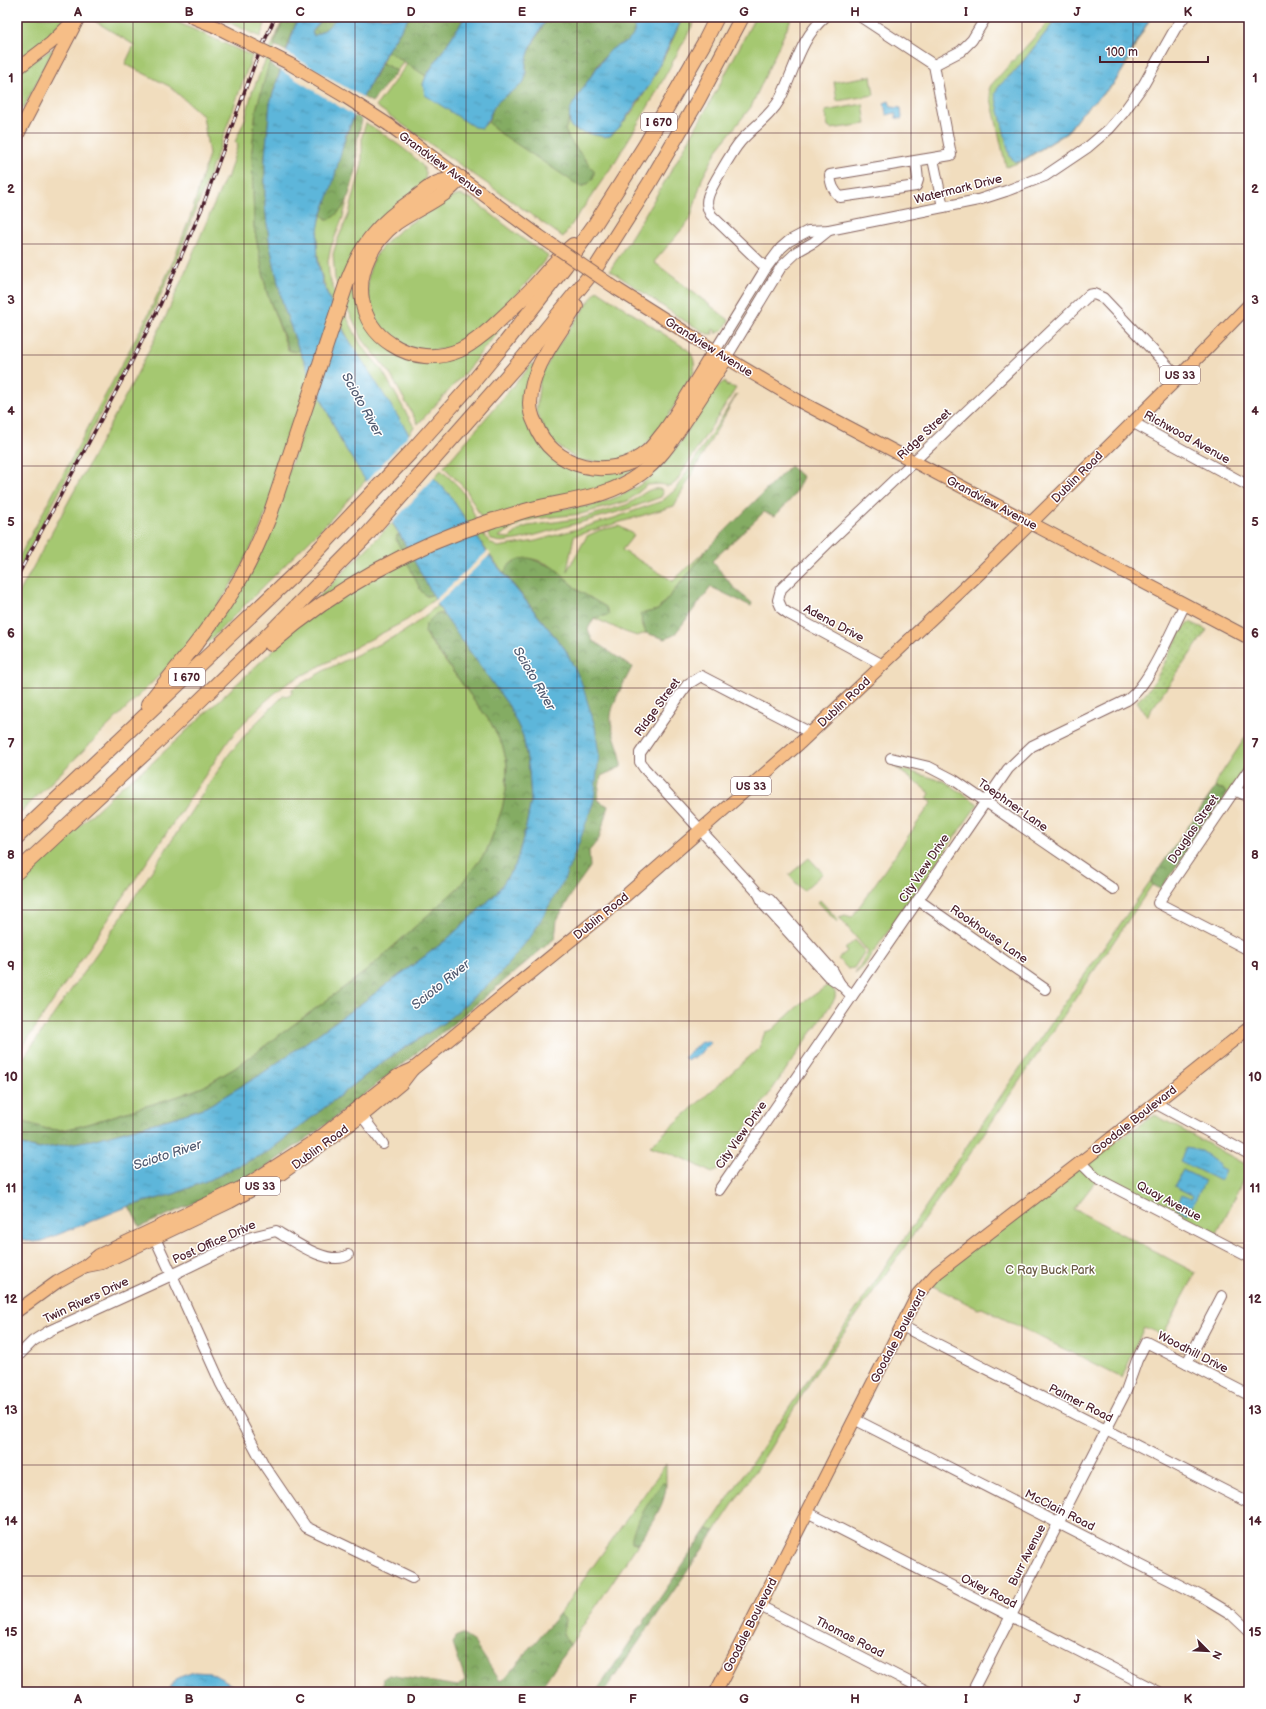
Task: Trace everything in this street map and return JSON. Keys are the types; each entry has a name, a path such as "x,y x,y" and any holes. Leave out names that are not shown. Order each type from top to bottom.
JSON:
{"highway":[{"name":"I 670","path":"17,837 304,565 410,452 506,342 566,266 595,224 657,125 704,43 717,17"},
{"name":"I 670","path":"17,872 156,743 277,626 367,535 451,442 523,358 595,269 649,184 698,100 742,17"},
{"path":"461,178 445,193 396,223 376,244 366,264 361,286 367,318 380,336 405,352 414,355 445,355 461,349 477,340 504,316 537,283 561,255 595,224"},
{"path":"109,751 191,651 217,616 240,581 257,547 270,515 347,282 363,248 373,233 396,211 436,183 461,178"},
{"path":"595,269 576,307 538,366 531,391 530,404 536,428 542,439 560,456 583,467 606,469 618,467 639,458 648,451 720,355"},
{"path":"156,743 282,634 331,599 390,563 440,541 492,521 531,509 578,500 616,489 639,476 654,463 670,443 720,355"}],"main road":[{"path":"17,68 51,44 78,17"},
{"path":"17,136 22,115 78,17"},
{"name":"Grandview Avenue","path":"192,17 214,26 290,64 344,96 389,126 538,235 617,290 720,355 799,401 1249,638"},
{"name":"Dublin Road","path":"84,1267 102,1263 155,1238 230,1202 281,1174 362,1116 402,1083 413,1069 624,897 811,733 1031,523 1249,305"},
{"name":"Goodale Boulevard","path":"716,1692 918,1294 937,1273 1155,1104 1249,1028"},
{"name":"Dublin Road","path":"17,1311 57,1282 84,1267 99,1255 208,1204 253,1181 320,1137 397,1076 413,1069"}],"street":[{"path":"766,268 710,215 708,198 712,188 740,142 772,111 780,99 807,38 817,24 825,17"},
{"path":"861,17 934,65 951,155 830,175 830,183 834,191 840,197 916,186 918,180 916,162"},
{"path":"934,65 961,51 972,40 986,17"},
{"name":"Watermark Drive","path":"720,355 766,268 781,248 794,238 808,231 829,230 978,200 1045,176 1088,147 1108,129 1135,98 1184,17"},
{"path":"933,159 943,207"},
{"name":"Watermark Drive","path":"720,355 781,267 792,255 814,242 829,230"},
{"name":"Ridge Street","path":"778,600 781,589 789,581 1089,295 1094,294 1103,298 1178,377"},
{"name":"Richwood Avenue","path":"1132,422 1249,486"},
{"name":"Adena Drive","path":"778,600 782,608 789,614 883,665"},
{"name":"City View Drive","path":"719,1190 1008,769 1032,746 1120,704 1135,695 1145,682 1185,604"},
{"name":"Ridge Street","path":"701,830 641,765 639,758 640,753 688,684 701,676 811,733"},
{"name":"Toephner Lane","path":"891,758 941,772 1113,890"},
{"name":"Douglas Street","path":"1249,769 1158,903 1249,950"},
{"path":"1235,790 1249,797"},
{"path":"701,830 759,894 764,905 809,950 828,976 840,984 852,996"},
{"name":"Rookhouse Lane","path":"918,900 1045,989"},
{"path":"1155,1104 1249,1154"},
{"path":"362,1116 383,1144"},
{"name":"Quay Avenue","path":"1080,1162 1096,1178 1249,1258"},
{"name":"Post Office Drive","path":"155,1238 172,1275 248,1238 276,1231 329,1259 335,1259 348,1255"},
{"path":"172,1275 221,1384 264,1465 306,1527 412,1578"},
{"name":"Twin Rivers Drive","path":"17,1357 33,1341 49,1331 172,1275"},
{"path":"1187,1363 1222,1296"},
{"name":"Palmer Road","path":"902,1326 1249,1503"},
{"name":"Woodhill Drive","path":"1146,1342 1249,1395"},
{"name":"Burr Avenue","path":"972,1692 1126,1391 1137,1360 1146,1342"},
{"name":"McClain Road","path":"854,1419 1202,1597 1231,1614 1249,1631"},
{"name":"Oxley Road","path":"807,1512 1159,1692"},
{"name":"Thomas Road","path":"760,1606 928,1692"}],"green space":[{"path":"17,17 70,17 59,31 17,65"},
{"path":"93,17 166,17 252,56 178,257 149,320 17,572 17,561 146,319 172,264 191,215 209,154 203,116 169,86 125,64 134,45 93,20"},
{"path":"217,17 268,17 260,37"},
{"path":"284,17 298,17 286,51 274,45"},
{"path":"324,17 338,17 326,29 314,36 312,32"},
{"path":"409,17 465,17 426,76 387,51"},
{"path":"548,17 626,17 632,22 635,29 633,36 626,43 612,49 599,63 571,109 565,130 569,139 594,171 594,177 591,181 581,187 500,133 488,122 494,106 504,96 523,83 526,75 526,60 532,45"},
{"path":"683,17 697,17 652,100 615,162 563,237 376,106 408,63 426,76 423,84 482,128 488,122 500,133 594,171 569,139 565,130 569,120 570,126 610,136 633,111 643,96 661,64"},
{"path":"755,17 792,17 751,107 719,147 702,179 690,220 654,262 729,320 724,329 716,334 715,330 712,330 713,334 708,334 683,320 610,270 686,145"},
{"path":"1053,17 1058,17 1017,69 999,86 1066,133 1081,114 1067,133 1021,162 1006,167 989,89"},
{"path":"1151,17 1129,60 1114,84 1081,114 1113,84"},
{"path":"283,19 256,110 252,151 254,227 267,293 288,350 295,352 299,350 342,443 366,480 328,522 207,643 204,639 240,586 269,528 309,412 303,399 278,479 258,534 237,575 219,604 180,655 17,816 17,597 133,382 166,316 225,179 227,179 238,144 235,142 245,119 252,92"},
{"path":"54,48 24,107 21,110 17,108 17,72"},
{"path":"387,51 404,61 397,71 382,63"},
{"path":"382,63 397,71 372,102 363,97"},
{"path":"269,64 280,71 270,103 265,157 265,208 270,246 283,305 299,350 295,352 289,350 267,293 254,227 252,151 256,110"},
{"path":"871,76 874,95 837,101 834,82"},
{"path":"863,104 866,124 831,129 828,127 825,111"},
{"path":"355,115 362,120 357,141 356,171 347,201 341,210 331,219 326,219 322,214 345,139"},
{"path":"366,123 417,160 423,167 426,176 423,185 339,289 335,279 333,254 349,214 362,164 362,136"},
{"path":"460,195 472,199 523,239 548,256 521,289 501,310 457,346 439,350 422,350 400,344 386,332 373,313 368,292 368,281 374,259 383,246 405,226 438,204 449,198"},
{"path":"347,201 343,217 331,247 328,261 329,276 337,298 361,345 382,370 414,427 409,434 377,386 343,328 329,298 320,269 317,240 322,214 326,219 341,210"},
{"path":"356,273 363,315 424,361 500,329 463,375 418,424 389,372 363,340 345,304"},
{"path":"597,290 688,350 693,357 694,363 694,372 664,423 642,449 614,462 579,461 550,440 536,412 540,378 555,350"},
{"path":"532,364 535,365 527,403 570,467 651,456 635,469 608,485 482,519 467,491 444,467"},
{"path":"725,381 726,385 736,388 676,482 672,485 647,485 628,501 581,514 533,519 523,522 498,537 509,538 522,528 528,526 582,518 626,505 653,489 662,490 663,493 661,497 625,510 522,539 499,542 490,537 486,529 543,513 601,503 628,492 644,482 667,460 682,440 716,387"},
{"path":"737,394 674,506 574,536 567,571 587,536 600,530 619,526 634,535 622,550 673,581 672,582 707,549 658,610 645,613 641,621 646,633 637,636 594,618 606,607 579,591 558,570 547,564 533,559 520,559 508,566 504,573 486,550 453,501 434,478 441,470 460,488 469,502 482,532 486,538 498,547 536,541 614,518 662,501 675,490"},
{"path":"790,466 803,477 793,497 775,516 764,512 712,561 736,590 752,603 751,606 711,587 674,635 665,639 646,633 640,614 658,610 707,549"},
{"path":"392,523 400,535 397,535 408,561 426,596 433,595 435,599 407,620 288,683 242,724 229,740 17,1055 17,885 122,786 152,763 285,639 317,599"},
{"path":"397,535 400,535 433,595 426,596 421,591 396,539"},
{"path":"529,558 555,568 579,591 606,607 609,615 594,618 588,629 592,640 632,667 612,709 611,716 612,728 620,755 621,767 601,776 597,800 608,806 599,839 589,851 590,867 575,888 557,920 555,938 448,1028 319,1130 266,1167 237,1184 140,1227 129,1206 174,1194 216,1177 269,1151 384,1061 445,1022 498,976 565,649 504,573 514,561"},
{"path":"438,605 443,614 436,614 425,634 491,723 503,747 507,764 506,791 502,809 492,837 486,852 459,887 365,972 235,1068 203,1087 179,1096 81,1126 63,1130 47,1129 17,1120 17,1067 106,940 229,754 252,727 284,695 288,696 292,693 292,689 325,670 402,633"},
{"path":"436,614 443,614 509,706 523,736 529,770 531,801 516,864 496,894 445,941 362,1003 257,1077 206,1107 176,1117 92,1140 39,1149 17,1144 17,1120 47,1129 63,1130 81,1126 179,1096 203,1087 235,1068 365,972 459,887 486,852 492,837 502,809 506,791 507,764 503,747 491,723 425,633 426,624"},
{"path":"1190,622 1207,630 1147,716 1137,701 1150,688 1177,639"},
{"path":"1249,732 1249,763 1227,795 1223,789 1215,788 1217,780"},
{"path":"895,767 946,782 978,804 863,967 855,974 868,952 839,917 845,915 852,917 932,802 927,799 930,793"},
{"path":"1215,788 1223,789 1227,795 1161,888 1152,885 1151,880"},
{"path":"809,858 823,873 803,891 789,875"},
{"path":"1151,880 1152,885 966,1160 813,1377 769,1450 715,1531 707,1529 1032,1050"},
{"path":"820,900 838,920 837,922 818,902"},
{"path":"855,940 865,951 854,968 848,969 838,959 847,951 845,949"},
{"path":"828,985 835,992 834,1000 716,1171 712,1173 685,1159 650,1146 759,1048 765,1032 772,1030 797,1007"},
{"name":"C Ray Buck Park","path":"1155,1115 1249,1166 1249,1170 1215,1237 1099,1177 1074,1209 1196,1273 1163,1335 1144,1327 1122,1378 982,1308 978,1309 927,1283 1035,1197"},
{"path":"666,1464 666,1484 662,1483 632,1543 638,1544 570,1645 563,1634 565,1619 559,1614"},
{"path":"662,1483 666,1484 660,1508 638,1544 632,1543 634,1529 638,1521"},
{"path":"707,1529 715,1531 604,1692 596,1692"},
{"path":"559,1614 565,1619 563,1634 570,1645 538,1692 382,1692 384,1678 389,1675 458,1686 465,1680 453,1644 455,1637 462,1634 474,1642 500,1681 505,1678"}],"water":[{"name":"Scioto River","path":"298,17 324,17 312,32 314,36 326,29 338,17 409,17 387,51 346,134 332,186 320,219 317,237 318,263 323,284 344,332 409,434 434,478 449,494 490,557 565,649 581,681 595,726 599,755 594,800 564,880 532,935 498,976 445,1022 384,1061 269,1151 216,1177 174,1194 129,1206 42,1241 33,1242 21,1239 17,1246 17,1144 39,1149 92,1140 176,1117 206,1107 257,1077 362,1003 445,941 496,894 516,864 526,827 531,801 529,770 523,736 509,706 443,614 400,535 342,443 299,350 283,305 270,246 265,208 265,157 270,103"},
{"path":"465,17 548,17 531,48 526,62 523,83 496,104 487,122 482,128 474,127 425,95 423,84 426,76"},
{"path":"626,17 683,17 649,86 619,128 610,136 604,137 577,131 570,126 570,110 608,53 615,47 629,40 633,35 634,27"},
{"path":"1058,17 1151,17 1136,42 1122,71 1113,84 1081,114 1066,133 1021,161 1016,162 1010,157 995,94 999,86 1017,69"},
{"path":"889,101 891,107 901,108 901,119 896,118 895,113 887,115 884,103"},
{"path":"708,1040 711,1043 695,1058 690,1058 687,1060 684,1057 701,1042 706,1042"},
{"path":"1186,1148 1201,1151 1220,1165 1219,1168 1225,1171 1220,1181 1180,1161"},
{"path":"1183,1170 1205,1181 1188,1214 1176,1207 1182,1195 1191,1199 1193,1196 1174,1186"},
{"path":"194,1672 211,1673 241,1689 249,1689 252,1692 167,1692 177,1678"}],"pier":[{"path":"284,51 364,98 356,117 279,69"},
{"path":"410,433 436,476 391,524 365,483"},
{"path":"488,551 491,554 436,605 434,601"}],"railway":[{"path":"17,577 129,367 160,305 202,208 255,63 275,17"}]}
